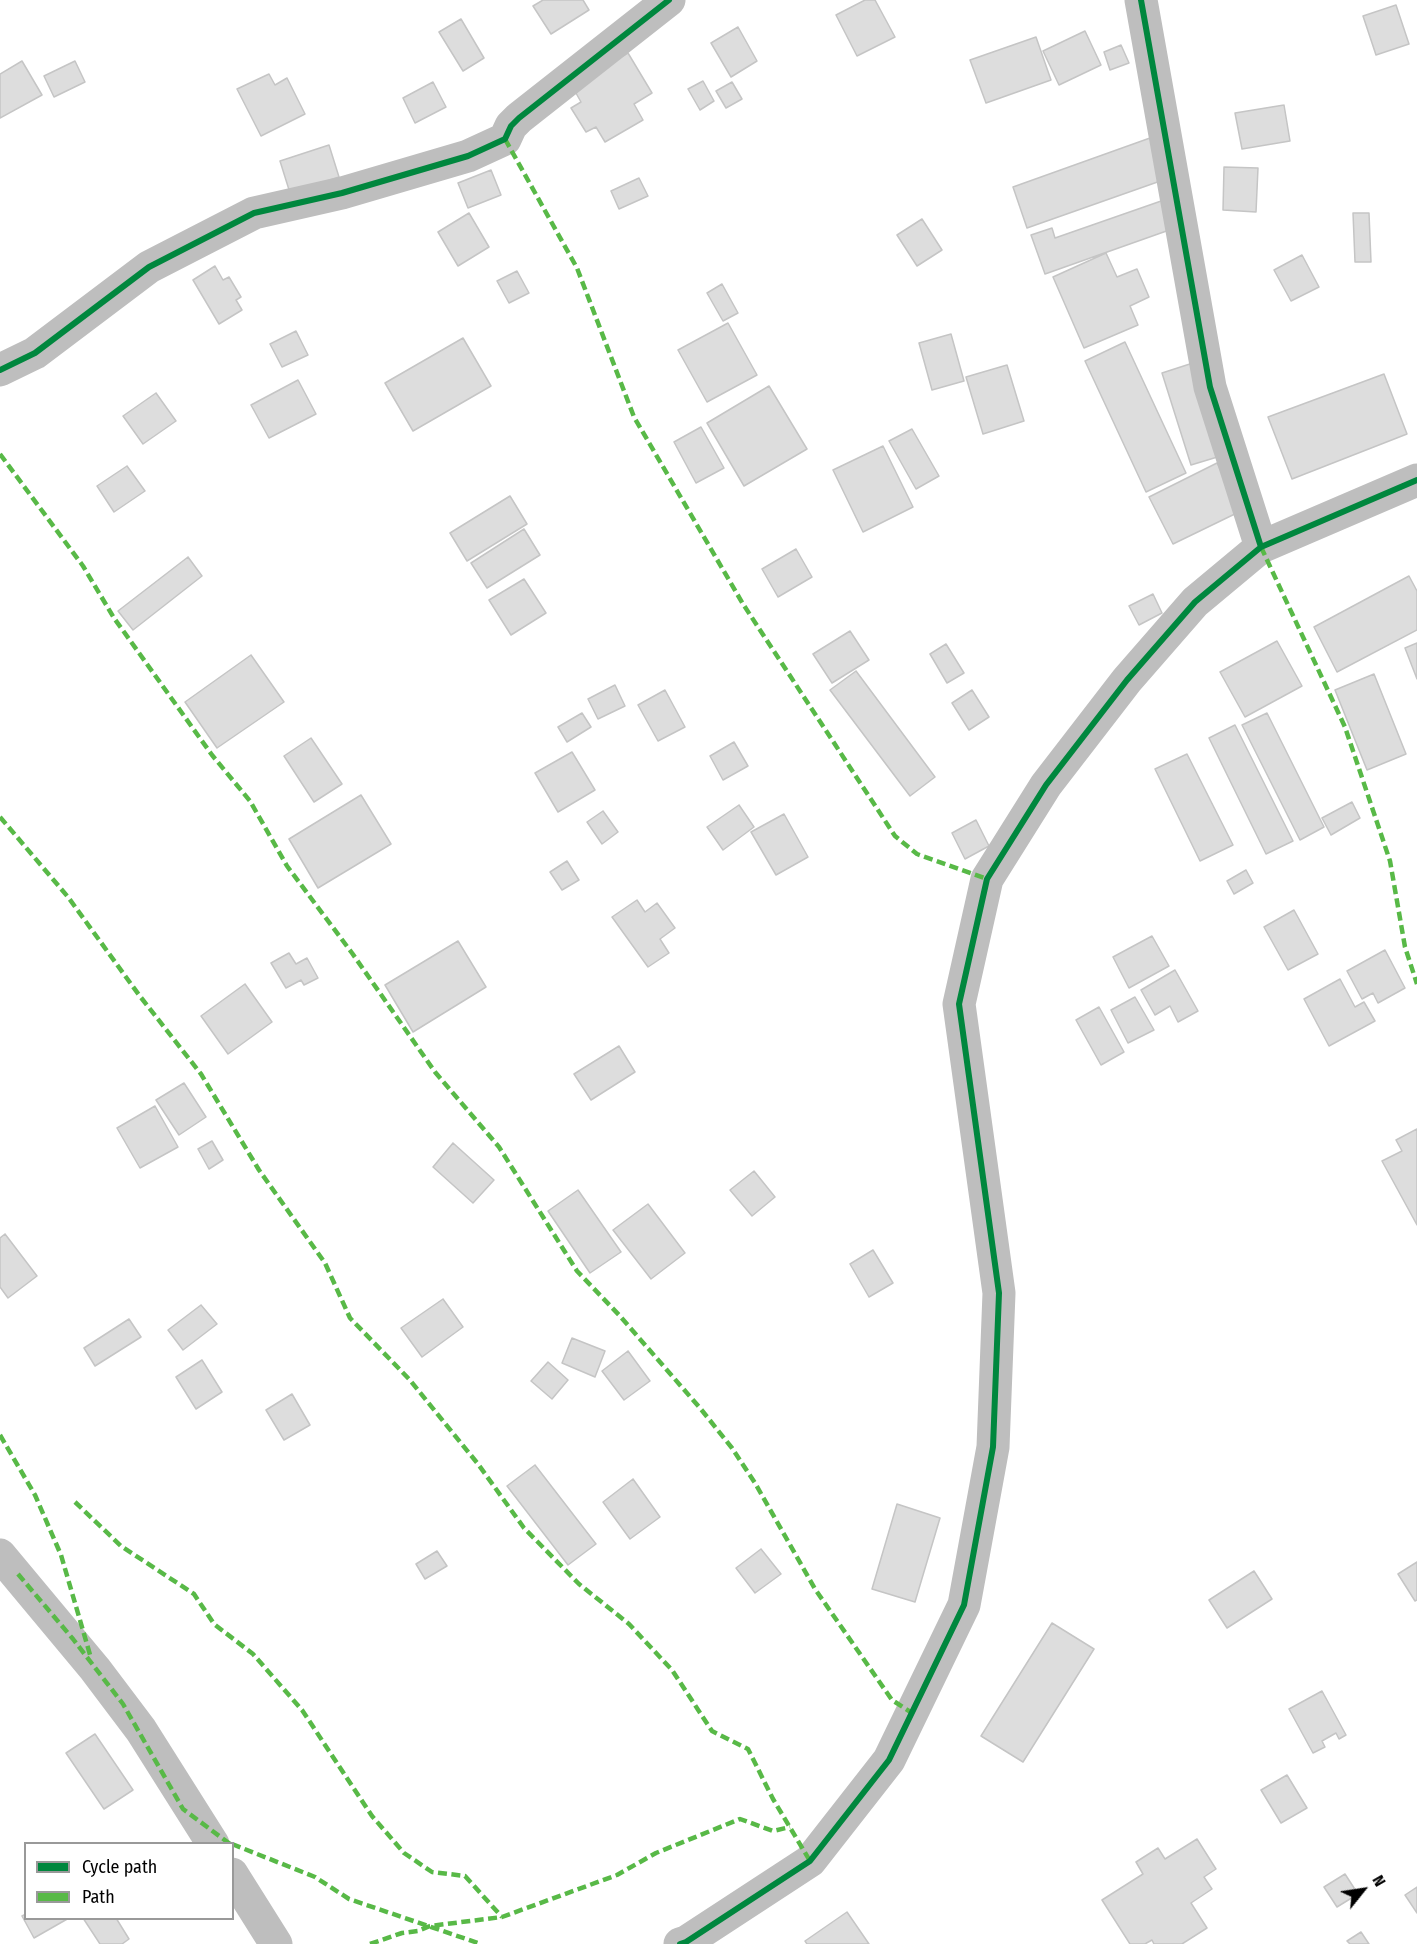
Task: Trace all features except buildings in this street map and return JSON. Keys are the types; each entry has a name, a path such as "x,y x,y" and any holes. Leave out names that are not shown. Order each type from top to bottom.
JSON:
{"street":[{"path":"0,370 35,353 149,267 254,213 342,193 468,156 505,139 519,118 669,0"},
{"path":"1141,0 1210,387 1261,547"},
{"path":"680,1944 810,1861 889,1760 964,1605 993,1448 999,1293 959,1004 987,879 1046,785 1127,680 1195,602 1261,547 1417,480"},
{"path":"0,1555 95,1669 141,1730 212,1842"},
{"path":"234,1877 276,1944"}],"marked path":[{"path":"505,139 577,268 634,417 743,604 895,836 917,854 987,879"},
{"path":"0,454 83,566 114,618 212,755 250,801 287,866 352,953 435,1072 499,1147 577,1271 619,1315 732,1448 755,1483 815,1589 892,1700 912,1713"},
{"path":"1261,547 1345,727 1390,861 1405,947 1417,984"},
{"path":"0,817 68,897 139,995 201,1074 259,1170 325,1263 350,1318 409,1379 478,1464 524,1528 579,1584 629,1624 672,1670 712,1731 748,1749 773,1799 810,1861"},
{"path":"0,1435 35,1495 61,1555 91,1658"},
{"path":"75,1502 121,1546 194,1594 214,1624 253,1654 302,1710 372,1816 404,1853 432,1872 465,1876 502,1917"},
{"path":"18,1574 73,1639 123,1704 183,1809 227,1842"},
{"path":"370,1944 430,1926 502,1917 617,1875 656,1853 740,1819 773,1831 790,1827"},
{"path":"234,1845 315,1877 349,1899 481,1944"}],"cycle path":[{"path":"0,370 35,353 149,267 254,213 342,193 468,156 505,139 511,126 519,118 669,0"},
{"path":"1141,0 1210,387 1261,547"},
{"path":"680,1944 810,1861 889,1760 964,1605 993,1447 999,1293 959,1004 987,879 1046,785 1127,680 1195,602 1261,547 1417,480"}]}
